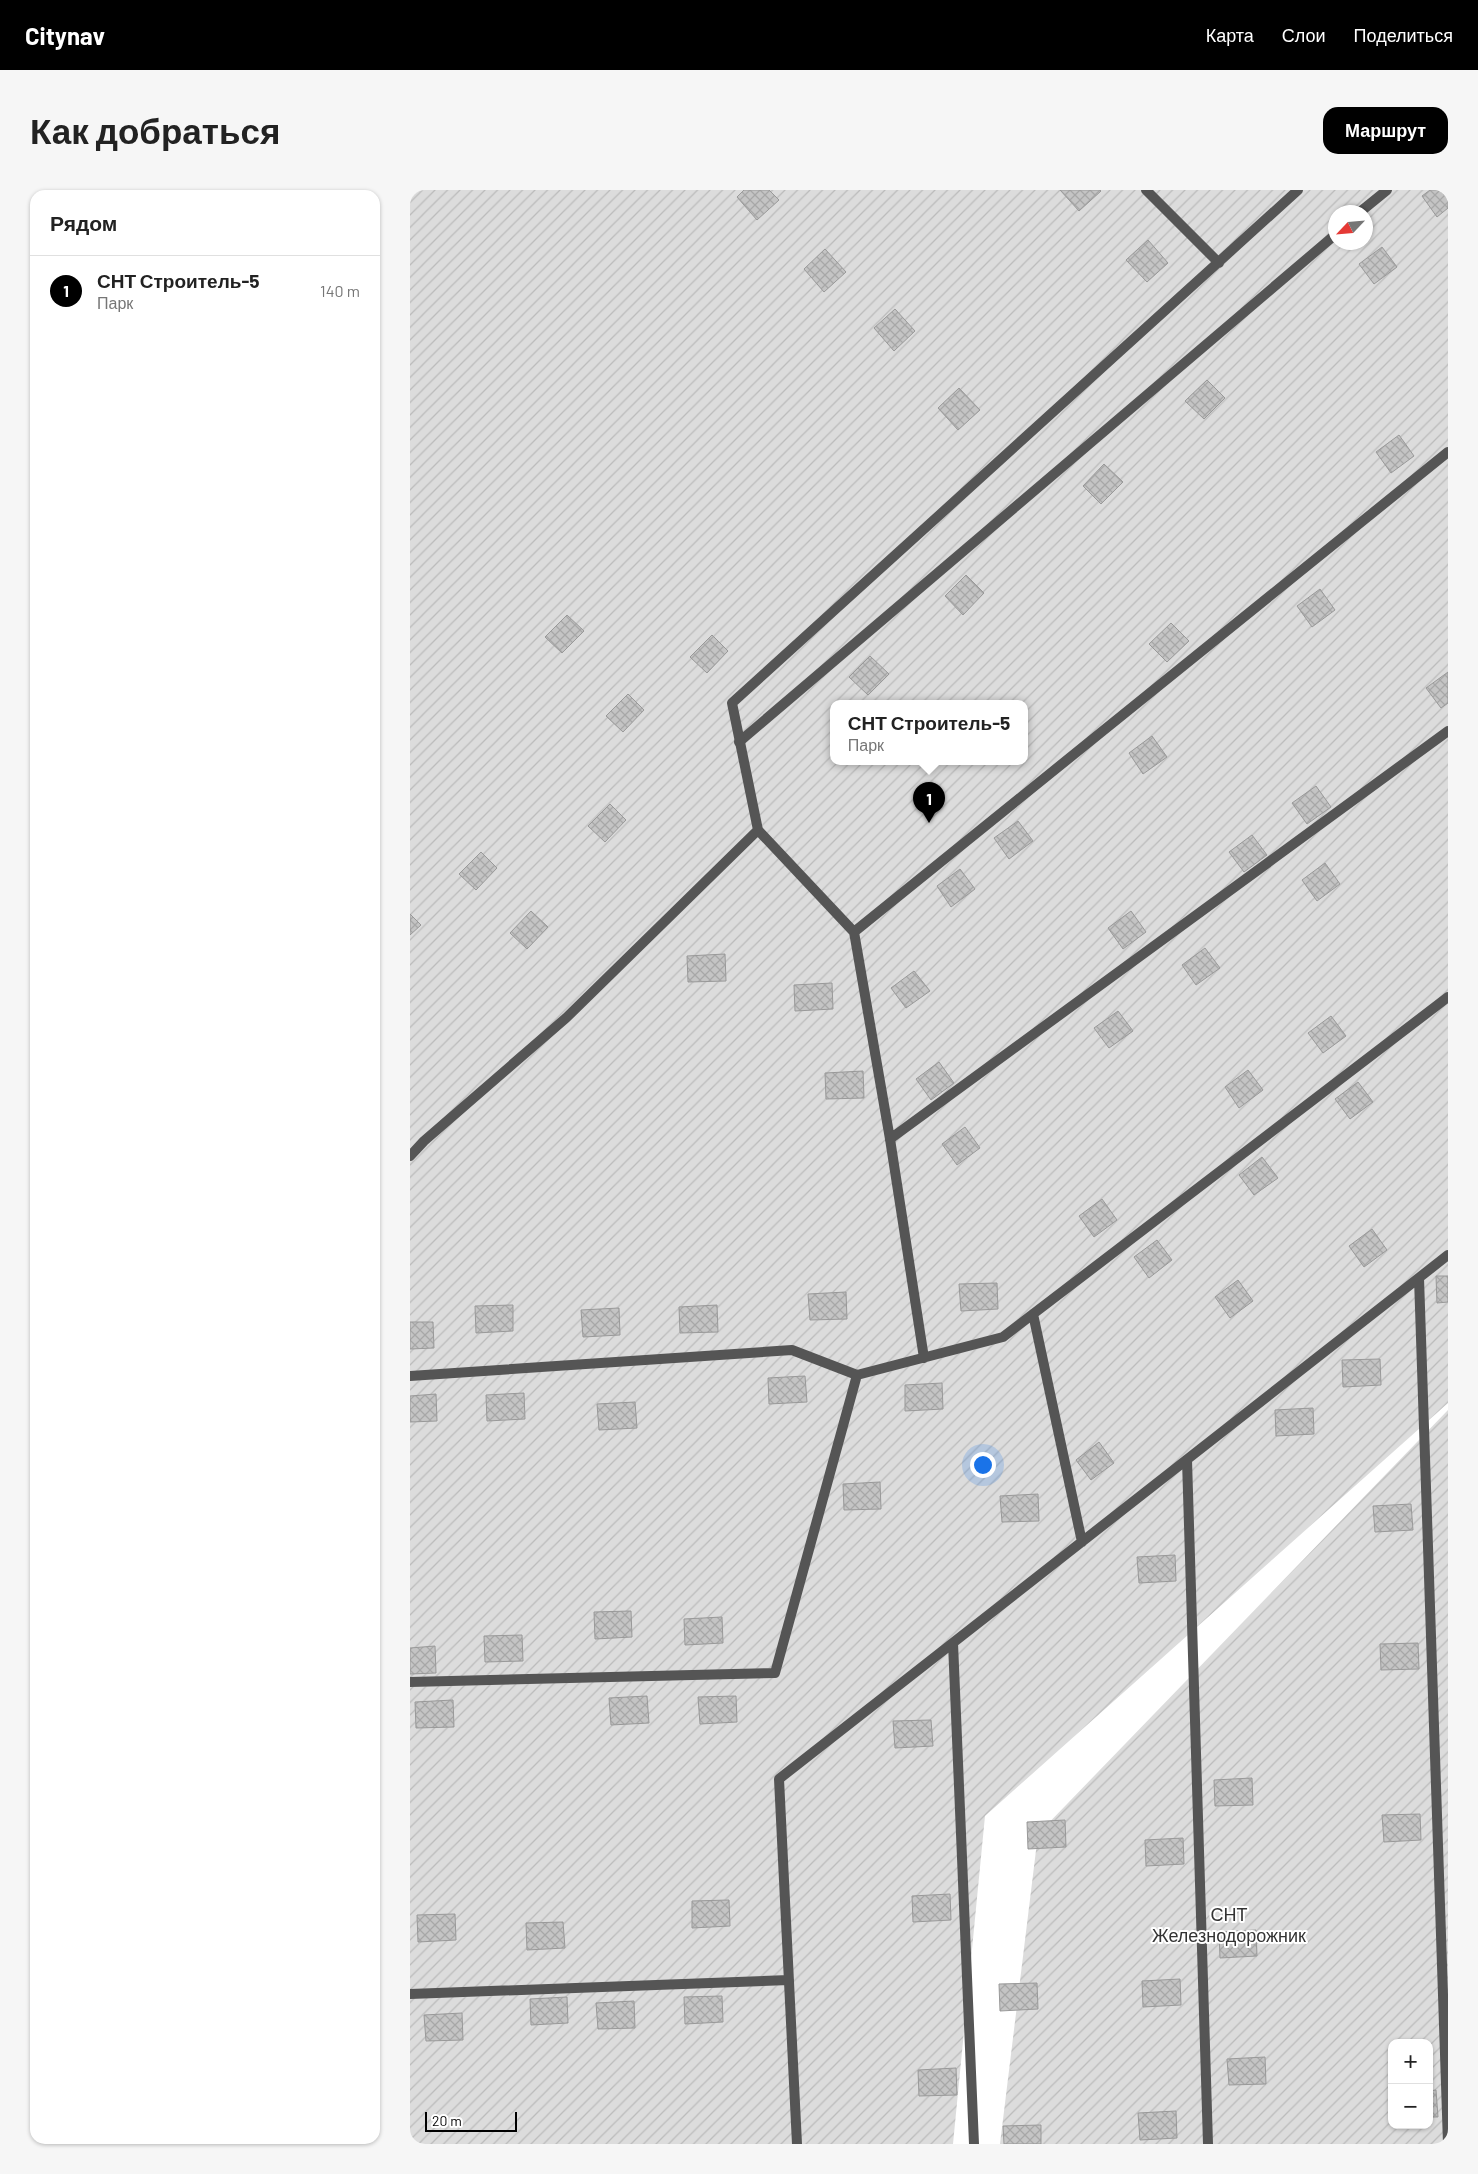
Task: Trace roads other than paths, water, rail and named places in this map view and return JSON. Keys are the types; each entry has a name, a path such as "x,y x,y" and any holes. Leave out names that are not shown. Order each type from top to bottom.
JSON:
{"street":[{"path":"1146,190 1219,263"},
{"path":"924,1358 890,1139 854,932 758,830 732,703 1298,190"},
{"path":"1369,205 1387,190"},
{"path":"739,742 1328,241"},
{"path":"854,932 1448,452"},
{"path":"890,1139 1448,731"},
{"path":"410,1156 424,1141 566,1018 758,830"},
{"path":"410,1376 792,1350 857,1375 1003,1337 1448,997"},
{"path":"797,2144 779,1779 1448,1256"},
{"path":"1419,1278 1448,2144"},
{"path":"1033,1314 1082,1542"},
{"path":"410,1682 775,1673 857,1375"},
{"path":"1187,1460 1208,2144"},
{"path":"953,1643 974,2144"},
{"path":"410,1994 789,1980"}],"place":[{"name":"СНТ Строитель-5","path":"929,823"}],"park label":[{"name":"СНТ Железнодорожник","path":"1229,1925"}]}
